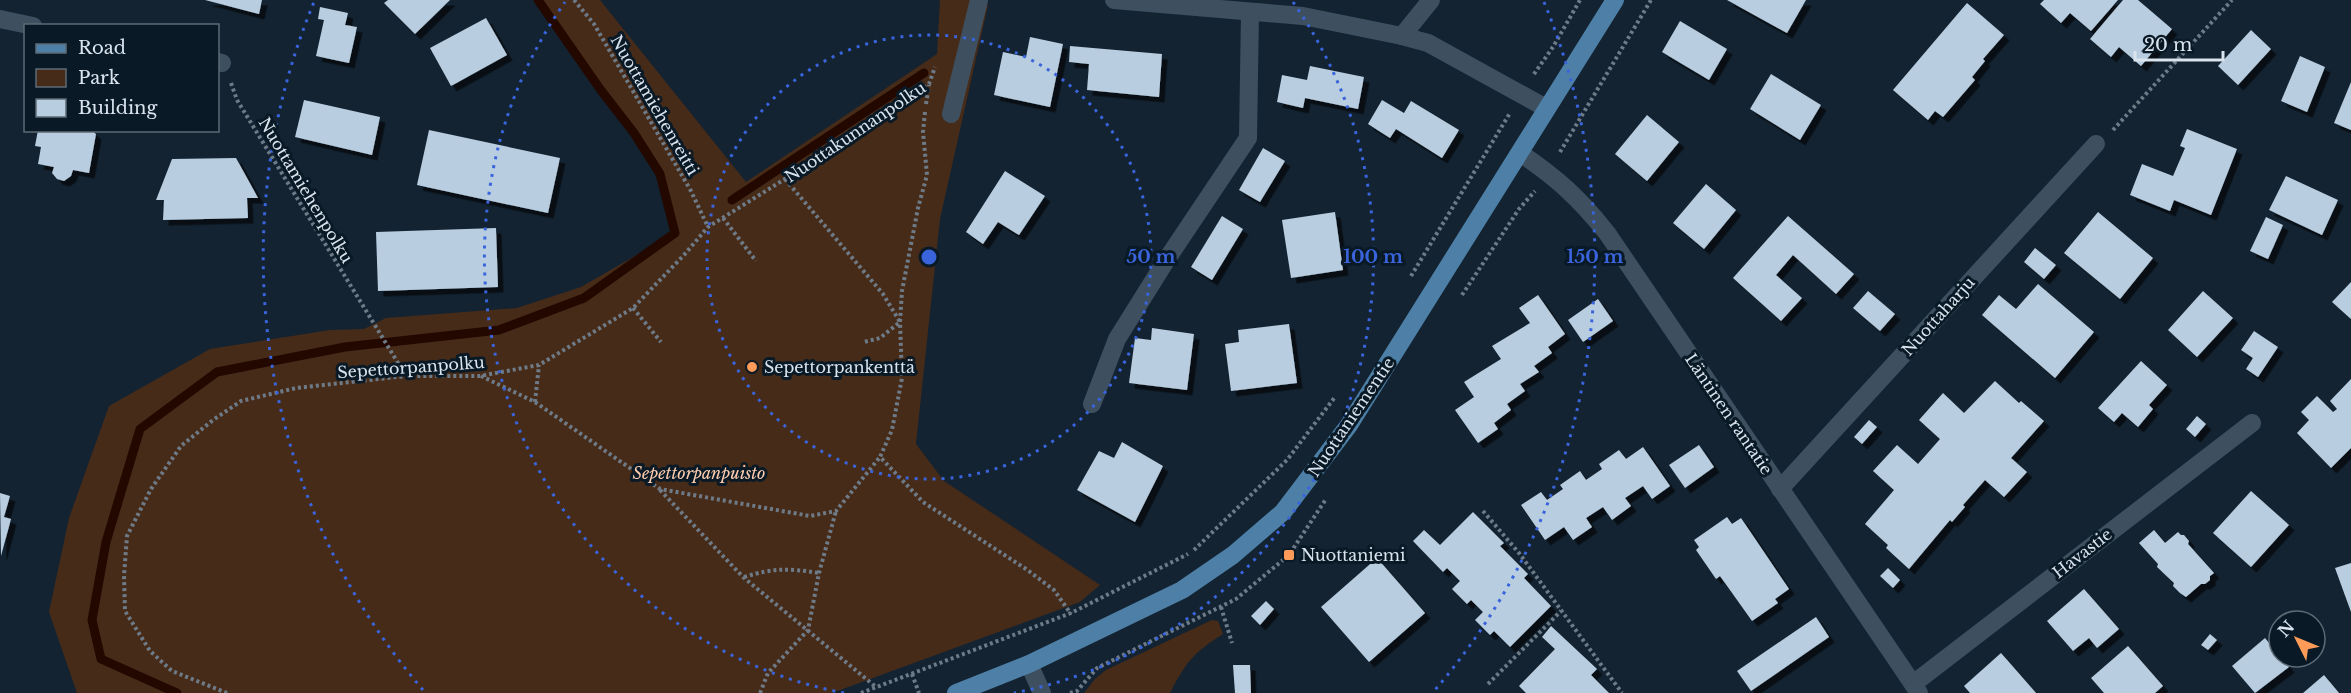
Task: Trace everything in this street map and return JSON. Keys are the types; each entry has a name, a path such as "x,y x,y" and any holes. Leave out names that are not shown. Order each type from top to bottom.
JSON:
{"main road":[{"name":"Nuottaniementie","path":"956,693 1029,664 1182,590 1233,555 1283,512 1349,425 1615,0"}],"street":[{"path":"951,114 979,0"},
{"path":"1114,0 1303,16 1402,36 1428,43 1546,108"},
{"path":"1402,36 1431,0"},
{"path":"1092,404 1117,339 1248,138 1250,12"},
{"path":"0,19 24,24"},
{"name":"Nuottaharju","path":"1780,489 2096,144"},
{"name":"Läntinen rantatie","path":"1520,153 1548,172 1582,201 1607,233 1916,689"},
{"name":"Havastie","path":"1916,689 2252,423"},
{"path":"1029,664 1042,693"}],"path":[{"name":"Nuottamiehenreitti","path":"574,0 594,24 690,191 708,227"},
{"path":"1410,276 1580,0"},
{"path":"1602,80 1651,0"},
{"path":"2096,144 2120,125 2232,0"},
{"name":"Nuottamiehenpolku","path":"220,63 237,100 406,376"},
{"name":"Nuottakunnanpolku","path":"708,227 929,84 936,64"},
{"path":"760,693 768,673 808,630 819,573 836,511 880,457 892,430 902,378 900,322 902,291 918,208 927,175 923,132 929,84"},
{"path":"785,179 883,294 900,322"},
{"path":"723,218 756,261"},
{"name":"Sepettorpanpolku","path":"227,693 172,671 150,651 125,611 124,576 127,536 151,489 181,446 241,401 296,388 406,376 480,376 539,365 633,308 708,227"},
{"path":"633,308 661,342"},
{"path":"864,342 880,338 900,322"},
{"path":"535,402 539,365"},
{"path":"480,376 535,402 660,489 743,577 876,687"},
{"path":"861,693 1071,613 1191,553 1287,460 1337,395"},
{"path":"880,457 922,502 1054,590 1071,613"},
{"path":"660,489 810,516 836,511"},
{"path":"1483,511 1520,553 1622,693"},
{"path":"743,577 771,569 795,569 819,573"},
{"path":"1221,607 1232,643"},
{"path":"1488,684 1561,611"},
{"path":"912,674 919,693"}],"green space":[{"name":"Sepettorpanpuisto","path":"538,0 600,0 746,182 937,54 940,0 974,0 988,5 940,219 916,444 944,481 1100,585 1080,602 832,693 77,693 49,612 69,518 109,406 210,349 330,330 364,329 386,318 517,308 581,287 675,233 660,174 634,133 600,89"},
{"path":"1212,620 1218,621 1223,634 1191,659 1170,693 1084,693 1106,670"}],"building":[{"path":"205,0 262,0 259,14"},
{"path":"388,0 450,0 415,34 384,3"},
{"path":"1727,0 1806,0 1787,33"},
{"path":"2044,0 2118,0 2091,31 2070,13 2061,23 2040,4"},
{"path":"2123,0 2138,0 2172,29 2141,66 2119,47 2111,57 2090,39"},
{"path":"1967,3 2004,35 1983,59 1985,61 1972,77 1975,80 1943,117 1935,111 1928,120 1893,90"},
{"path":"320,7 348,13 345,25 357,27 349,63 316,56 324,20 318,19"},
{"path":"486,18 507,55 451,86 430,48"},
{"path":"1680,21 1727,49 1709,80 1662,52"},
{"path":"2251,30 2271,49 2238,85 2218,66"},
{"path":"1030,37 1063,44 1050,107 994,95 1003,52 1026,57"},
{"path":"1070,46 1162,54 1159,97 1087,90 1089,64 1069,62"},
{"path":"2300,56 2325,67 2307,112 2281,101"},
{"path":"1310,66 1364,77 1358,109 1305,98 1303,108 1277,102 1282,75 1307,80"},
{"path":"1771,74 1821,105 1800,140 1750,109"},
{"path":"2351,82 2351,130 2334,123"},
{"path":"304,100 380,117 372,155 295,137"},
{"path":"1382,100 1404,113 1411,101 1459,130 1442,158 1396,129 1390,138 1368,124"},
{"path":"1647,115 1679,142 1647,181 1615,154"},
{"path":"2187,129 2237,149 2211,215 2174,200 2170,211 2130,195 2142,164 2173,176 2185,148 2180,146"},
{"path":"429,130 560,158 548,213 417,185"},
{"path":"38,132 94,132 96,134 89,173 73,170 71,176 64,181 57,179 52,173 54,167 38,164 41,147 35,146"},
{"path":"1263,148 1285,161 1260,202 1239,190"},
{"path":"236,158 258,198 247,198 248,218 163,220 164,200 156,200 172,159"},
{"path":"1005,171 1045,196 1019,235 998,222 983,244 966,232"},
{"path":"2286,176 2338,200 2322,235 2269,210"},
{"path":"1706,184 1736,210 1704,249 1673,223"},
{"path":"1335,212 1343,270 1291,278 1282,220"},
{"path":"2098,212 2153,258 2120,299 2064,253"},
{"path":"1222,216 1243,229 1212,280 1191,267"},
{"path":"1788,216 1854,274 1836,294 1793,255 1776,275 1802,298 1781,321 1733,278"},
{"path":"2266,217 2283,225 2268,259 2250,251"},
{"path":"496,228 498,287 378,291 376,232"},
{"path":"2035,248 2056,265 2044,279 2024,262"},
{"path":"2351,282 2351,319 2332,302"},
{"path":"2038,284 2094,332 2055,378 1982,315 1999,295 2016,309"},
{"path":"1868,291 1895,314 1880,331 1853,308"},
{"path":"2203,291 2233,318 2197,357 2168,330"},
{"path":"1538,295 1565,334 1548,347 1552,353 1534,366 1539,372 1520,384 1525,391 1507,404 1511,410 1494,423 1498,429 1478,443 1455,410 1474,397 1464,382 1501,359 1492,346 1530,323 1519,308"},
{"path":"1598,299 1613,321 1583,342 1568,320"},
{"path":"1289,324 1297,383 1231,391 1225,344 1239,342 1238,330"},
{"path":"1152,328 1194,334 1187,390 1129,383 1135,338 1151,340"},
{"path":"2254,331 2278,347 2258,377 2246,369 2253,358 2241,350"},
{"path":"2141,361 2167,385 2149,405 2153,409 2138,427 2122,413 2114,422 2098,408"},
{"path":"2351,379 2351,448 2331,468 2297,433 2309,420 2301,412 2317,396 2333,412 2337,409 2330,401"},
{"path":"1995,381 2019,403 2021,401 2044,421 2011,458 2027,472 2004,497 1985,480 1963,505 1965,507 1952,522 1950,520 1909,569 1865,524 1894,490 1873,471 1897,445 1918,464 1940,439 1919,420 1943,393 1964,413"},
{"path":"2197,416 2206,424 2195,437 2186,429"},
{"path":"1869,420 1877,427 1862,444 1854,437"},
{"path":"1122,442 1163,466 1135,522 1077,490 1099,451 1114,458"},
{"path":"1699,445 1714,467 1685,488 1669,465"},
{"path":"1643,447 1670,486 1652,499 1643,486 1625,498 1631,506 1612,520 1603,507 1586,518 1592,527 1573,540 1564,527 1545,540 1521,505 1541,492 1547,500 1563,489 1560,485 1580,471 1586,480 1602,469 1599,464 1619,450 1626,459"},
{"path":"2251,491 2289,525 2251,567 2213,533"},
{"path":"0,493 10,496 4,517 11,519 1,556"},
{"path":"1473,512 1504,543 1500,546 1528,574 1524,578 1551,606 1510,647 1494,631 1490,635 1475,620 1483,612 1471,600 1467,604 1452,589 1460,581 1447,568 1443,572 1413,541 1424,530 1440,545"},
{"path":"1727,517 1732,524 1741,518 1789,589 1775,599 1778,603 1752,621 1720,576 1716,579 1696,550 1699,547 1694,540"},
{"path":"2154,530 2165,543 2178,532 2184,535 2189,541 2188,544 2214,573 2210,576 2210,580 2201,584 2186,597 2180,593 2139,543"},
{"path":"1377,558 1425,613 1369,662 1321,607"},
{"path":"2351,563 2351,612 2335,568"},
{"path":"1888,568 1900,580 1893,588 1880,576"},
{"path":"2084,589 2119,629 2097,648 2089,638 2073,651 2047,621"},
{"path":"1266,601 1274,609 1260,625 1251,616"},
{"path":"1816,617 1829,637 1751,691 1737,671"},
{"path":"1551,626 1597,669 1591,675 1609,693 1526,693 1519,686 1555,649 1542,637"},
{"path":"2210,634 2217,640 2208,650 2201,645"},
{"path":"2265,638 2267,640 2267,669 2286,669 2255,693 2232,666"},
{"path":"2128,646 2163,686 2155,693 2104,693 2091,678"},
{"path":"2001,653 2036,693 1970,693 1964,686"},
{"path":"1233,665 1250,665 1251,693 1235,693"},
{"path":"2324,675 2339,693 2303,693"}],"waterway":[{"path":"177,693 101,659 92,620 106,542 140,429 217,372 345,347 499,330 584,298 675,233 660,174 634,133 600,89 538,0"},
{"path":"732,200 924,73"}],"place":[{"name":"Sepettorpankenttä","path":"752,367"},
{"name":"Nuottaniemi","path":"1289,555"}]}
